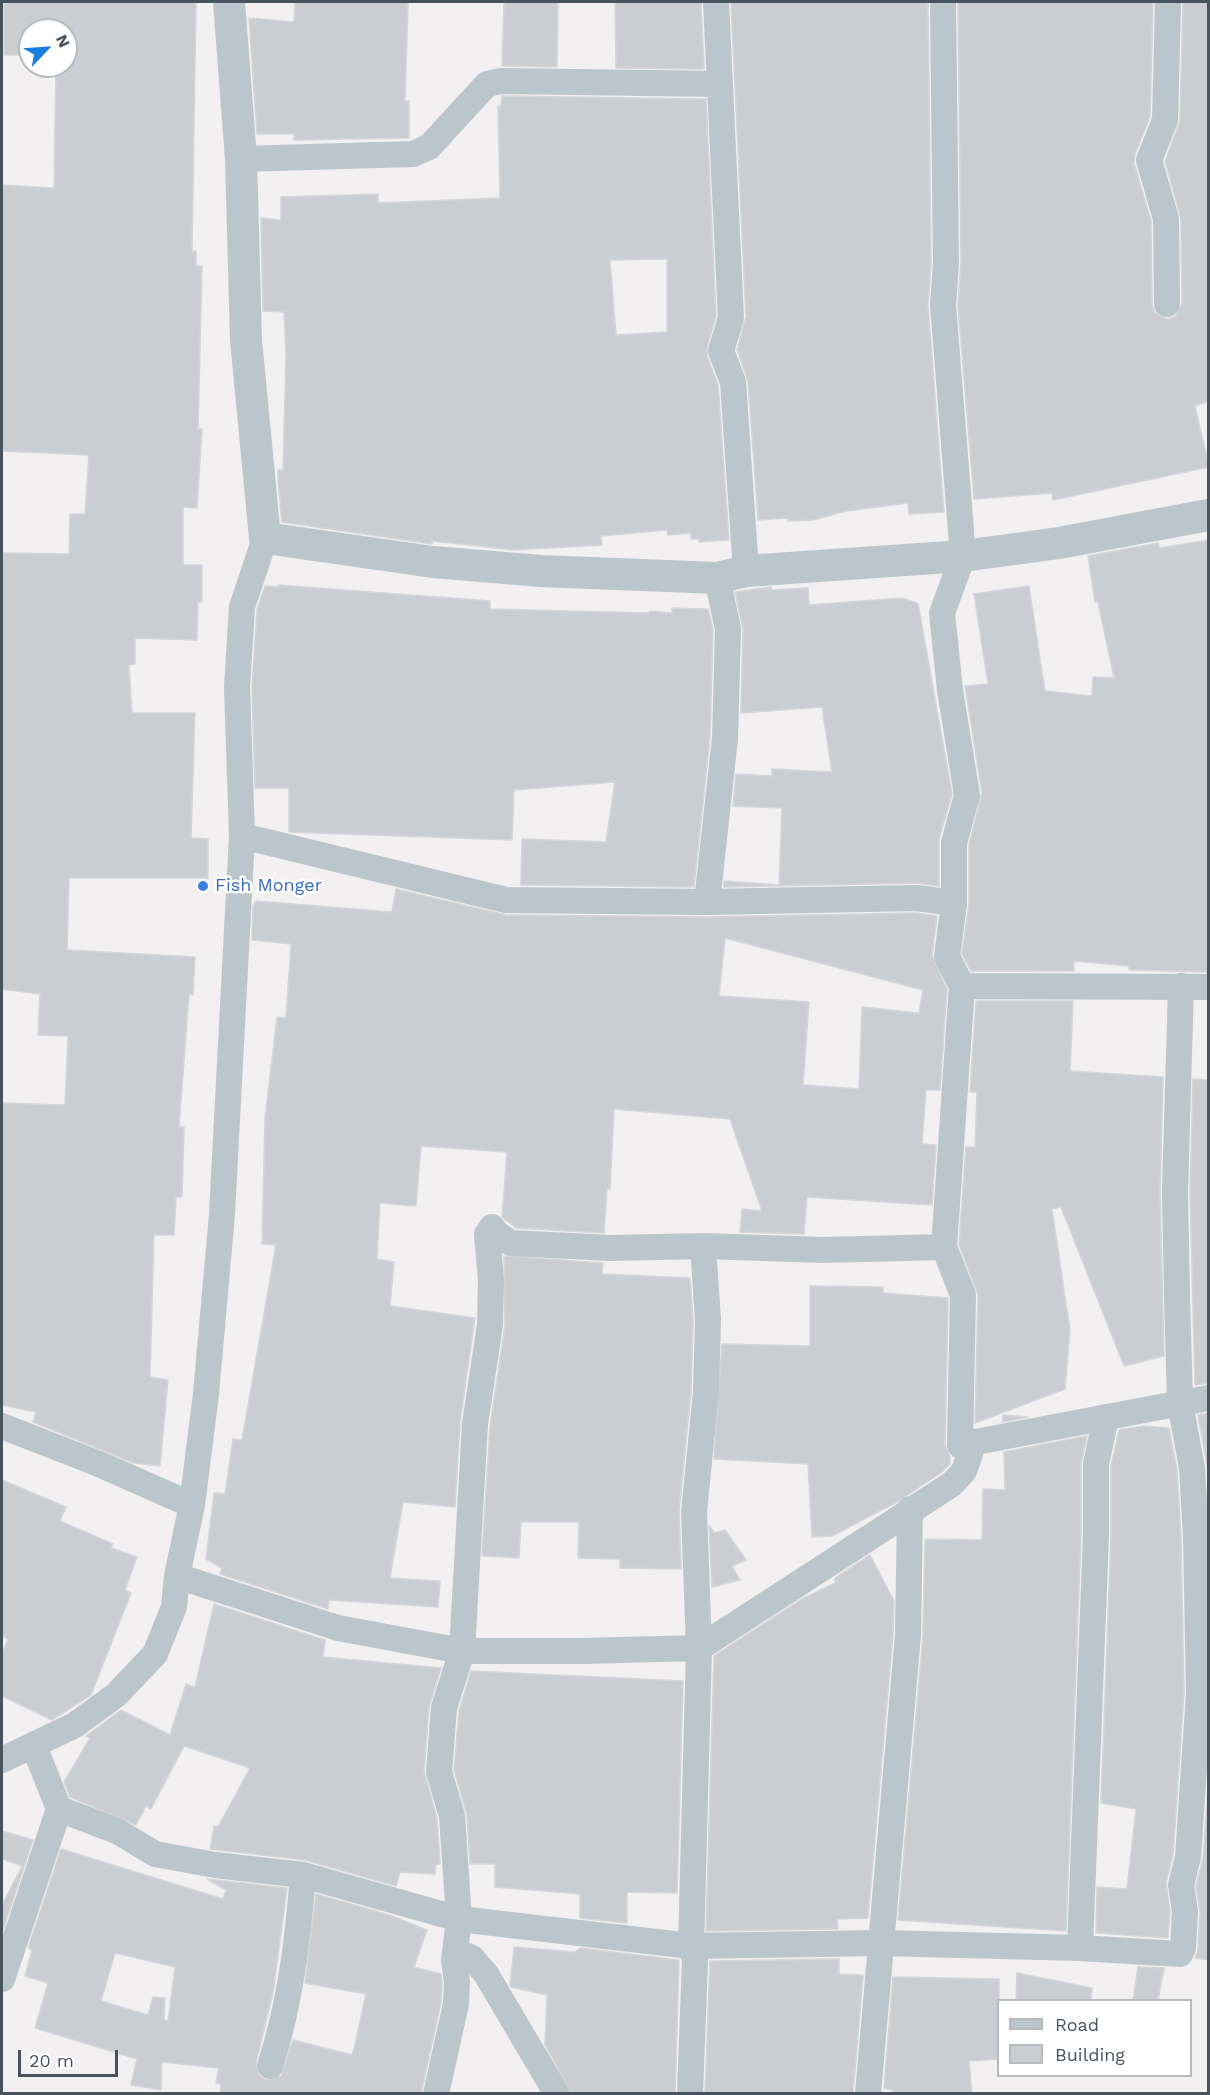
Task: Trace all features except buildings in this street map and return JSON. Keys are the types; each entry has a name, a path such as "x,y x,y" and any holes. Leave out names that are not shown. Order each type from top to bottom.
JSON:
{"street":[{"path":"2,1760 75,1725 116,1695 155,1654 174,1607 177,1576 192,1505 206,1394 222,1214 242,836 237,687 242,607 265,538 246,340 241,159 229,2"},
{"path":"707,902 725,738 731,575 733,382 721,351 731,318 716,2"},
{"path":"177,1576 338,1628 462,1651 583,1652 699,1648 910,1509 952,1484 964,1472 970,1454 960,1445 963,1295 944,1247 962,986 947,957 954,903 954,843 967,795 950,690 942,613 963,556 943,305 946,263 943,2"},
{"path":"1167,304 1166,219 1149,160 1165,120 1168,2"},
{"path":"241,159 413,154 429,147 488,84 501,81 720,84"},
{"path":"265,538 433,562 541,571 731,575 963,556 1059,543 1209,515"},
{"path":"242,836 506,900 707,902 917,898 954,903"},
{"path":"962,986 1209,987"},
{"path":"59,1809 117,1831 155,1854 215,1865 303,1875 459,1919 691,1946 880,1943 1080,1948 1180,1954 1183,1948 1185,1911 1181,1885 1188,1857 1200,1693 1192,1468 1180,1403 1175,1192 1181,986"},
{"path":"436,2094 456,2004 455,1951 459,1919 452,1816 440,1772 444,1708 462,1651 475,1424 490,1325 491,1280 487,1234 492,1227 497,1234 511,1243 610,1248 703,1246 823,1250 944,1247"},
{"path":"690,2094 695,1960 691,1946 699,1648 694,1512 706,1392 708,1320 703,1246"},
{"path":"960,1445 1209,1398"},
{"path":"1080,1948 1096,1535 1096,1464 1106,1417"},
{"path":"2,1426 99,1464 192,1505"},
{"path":"868,2094 908,1635 910,1509"},
{"path":"2,1979 59,1809 34,1746"},
{"path":"270,2066 279,2038 298,1940 303,1875"},
{"path":"455,1951 472,1958 486,1974 556,2094"}],"place":[{"name":"Fish Monger","path":"203,886"}]}
